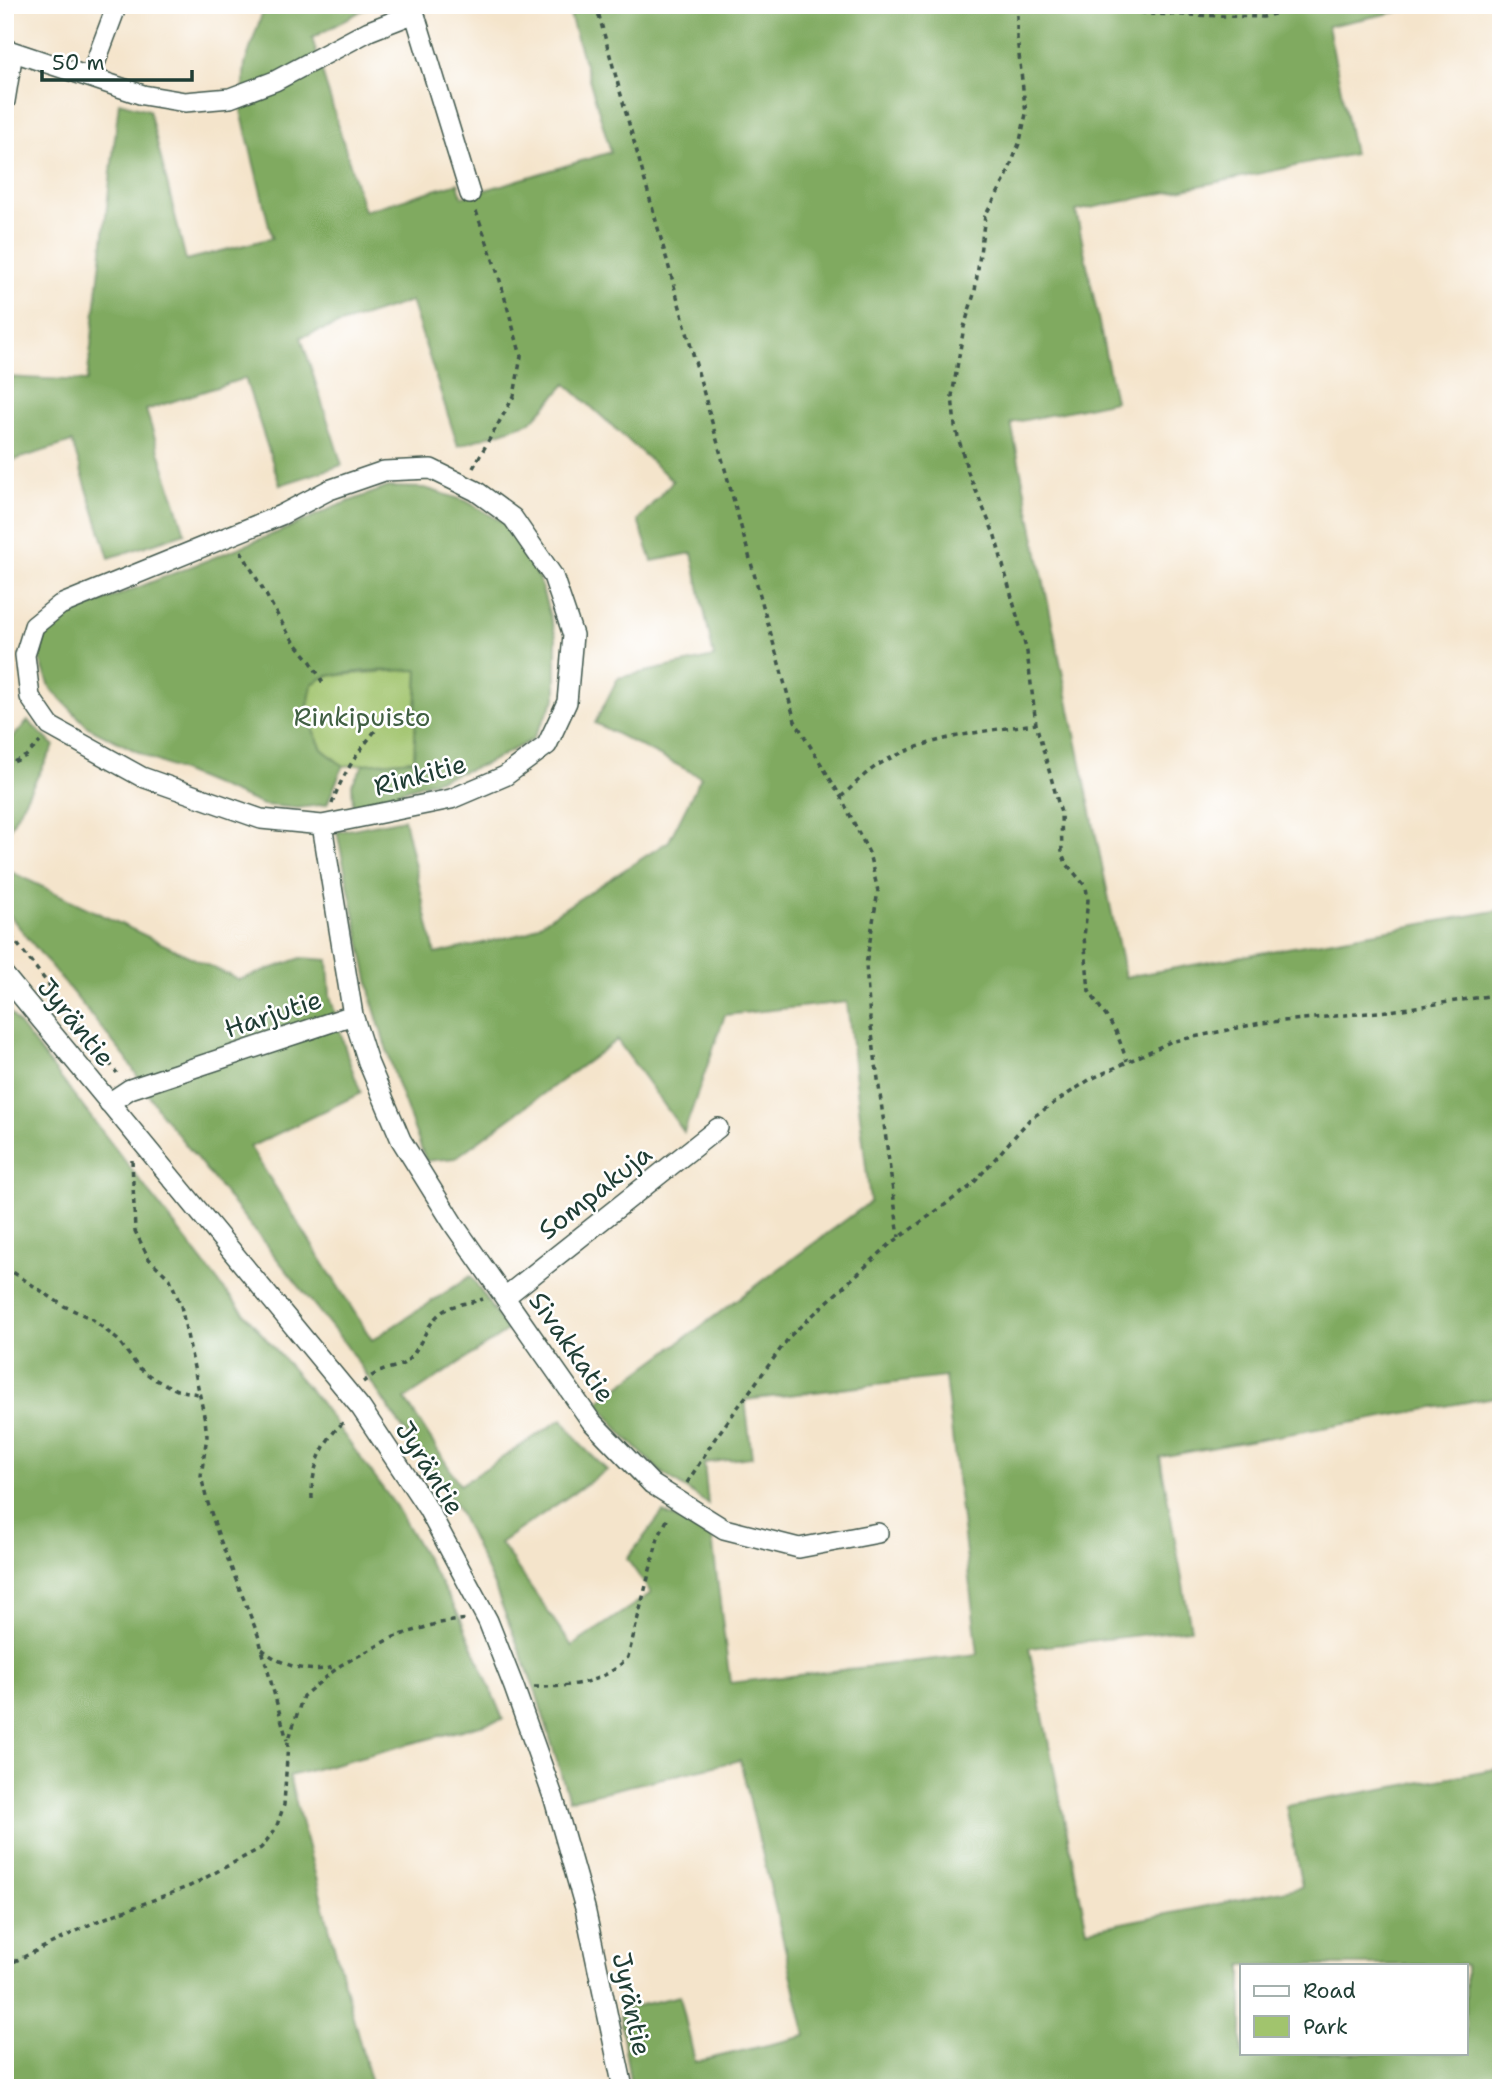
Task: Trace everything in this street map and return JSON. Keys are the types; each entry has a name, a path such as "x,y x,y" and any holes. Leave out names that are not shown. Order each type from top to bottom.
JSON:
{"street":[{"path":"90,77 117,5"},
{"path":"5,101 9,50 143,94 185,102 230,98 275,81 413,9 470,194"},
{"name":"Rinkitie","path":"431,469 476,491 513,518 553,576 573,635 567,702 547,745 505,776 451,799 325,824 261,819 142,777 50,726 30,697 25,655 34,626 60,605 232,534 329,490 384,471 431,469"},
{"name":"Harjutie","path":"109,1103 130,1089 353,1015 325,824"},
{"name":"Jyräntie","path":"5,976 361,1408 428,1508 488,1621 554,1799 585,1908 623,2088"},
{"name":"Sivakkatie","path":"353,1015 368,1062 401,1140 454,1225 592,1421 652,1483 724,1529 799,1548 878,1533"},
{"name":"Sompakuja","path":"503,1293 718,1128"}],"path":[{"path":"596,5 795,721 841,797 869,853 878,891 866,965 870,1019 899,1238"},
{"path":"1017,5 1017,38 1026,114 1020,141 1006,178 985,216 975,291 964,327 952,396 956,426 968,472 995,536 1027,652 1037,724 1061,813 1062,853 1066,863 1086,887 1088,900 1084,937 1090,991 1116,1031 1127,1061"},
{"path":"1101,5 1149,14 1263,17 1308,5"},
{"path":"462,485 514,396 521,356 499,277 470,194"},
{"path":"232,534 289,635 311,662 324,685"},
{"path":"841,797 877,765 919,747 984,731 1037,724"},
{"path":"5,766 26,756 45,737 50,726"},
{"path":"325,824 341,783 375,731"},
{"path":"5,928 130,1089"},
{"path":"514,1687 554,1687 584,1683 609,1673 628,1657 658,1538 677,1499 715,1440 790,1336 899,1238 971,1186 1030,1119 1089,1080 1170,1042 1261,1023 1389,1011 1501,994"},
{"path":"132,1131 135,1231 149,1259 170,1279 181,1306 207,1436 201,1476 206,1497 261,1648 288,1742"},
{"path":"5,1267 64,1306 92,1319 118,1339 138,1367 153,1379 177,1390 198,1394"},
{"path":"347,1393 380,1371 402,1364 414,1352 429,1326 442,1311 503,1293"},
{"path":"312,1499 316,1462 338,1427 361,1408"},
{"path":"261,1648 271,1656 312,1671 325,1670 341,1665 394,1637 439,1623 474,1618 488,1621"},
{"path":"5,1966 94,1922 190,1886 261,1848 276,1828 284,1805 288,1742 303,1696 341,1665"},
{"path":"5,2084 12,2088"}],"green space":[{"path":"265,5 372,5 312,38 364,211 458,183 462,197 611,152 567,5 1430,5 1328,26 1354,154 1076,211 1115,401 1011,423 1125,977 1501,910 1501,1396 1160,1457 1191,1629 1029,1648 1087,1930 1302,1887 1286,1806 1501,1768 1501,2088 631,2088 619,2010 680,1996 695,2062 806,2036 740,1760 569,1800 536,1692 493,1583 458,1510 346,1345 159,1111 126,1058 5,910 5,869 239,980 301,958 328,960 330,996 361,1093 250,1147 372,1340 471,1276 507,1331 405,1399 460,1485 562,1419 582,1446 607,1470 500,1543 572,1646 651,1593 627,1559 663,1512 712,1538 730,1683 978,1654 945,1377 745,1400 752,1457 704,1463 708,1504 662,1473 622,1434 598,1402 870,1202 847,1002 725,1015 684,1132 617,1040 455,1158 426,1161 397,1083 374,1008 337,832 404,819 435,954 526,933 669,841 701,777 595,723 618,678 714,657 692,553 652,561 638,520 673,481 566,384 531,422 458,446 411,301 301,337 342,465 280,485 245,378 146,410 185,533 109,558 72,442 5,463 5,377 87,381 119,102 149,110 186,260 272,238 241,111 245,64"},
{"path":"388,487 425,488 466,501 504,523 539,579 556,637 556,698 532,740 483,765 398,792 399,798 353,806 352,784 364,764 414,760 418,670 366,671 326,676 312,684 307,711 322,749 343,766 327,804 298,808 263,805 152,759 88,727 51,689 40,660 44,636 70,614"},
{"name":"Rinkipuisto","path":"418,669 414,760 343,766 322,749 307,711 312,684 326,676"},
{"path":"28,721 54,746 5,837 5,746"},
{"path":"5,1006 227,1293 316,1397 395,1505 460,1617 503,1719 289,1776 372,2088 5,2088"}]}
